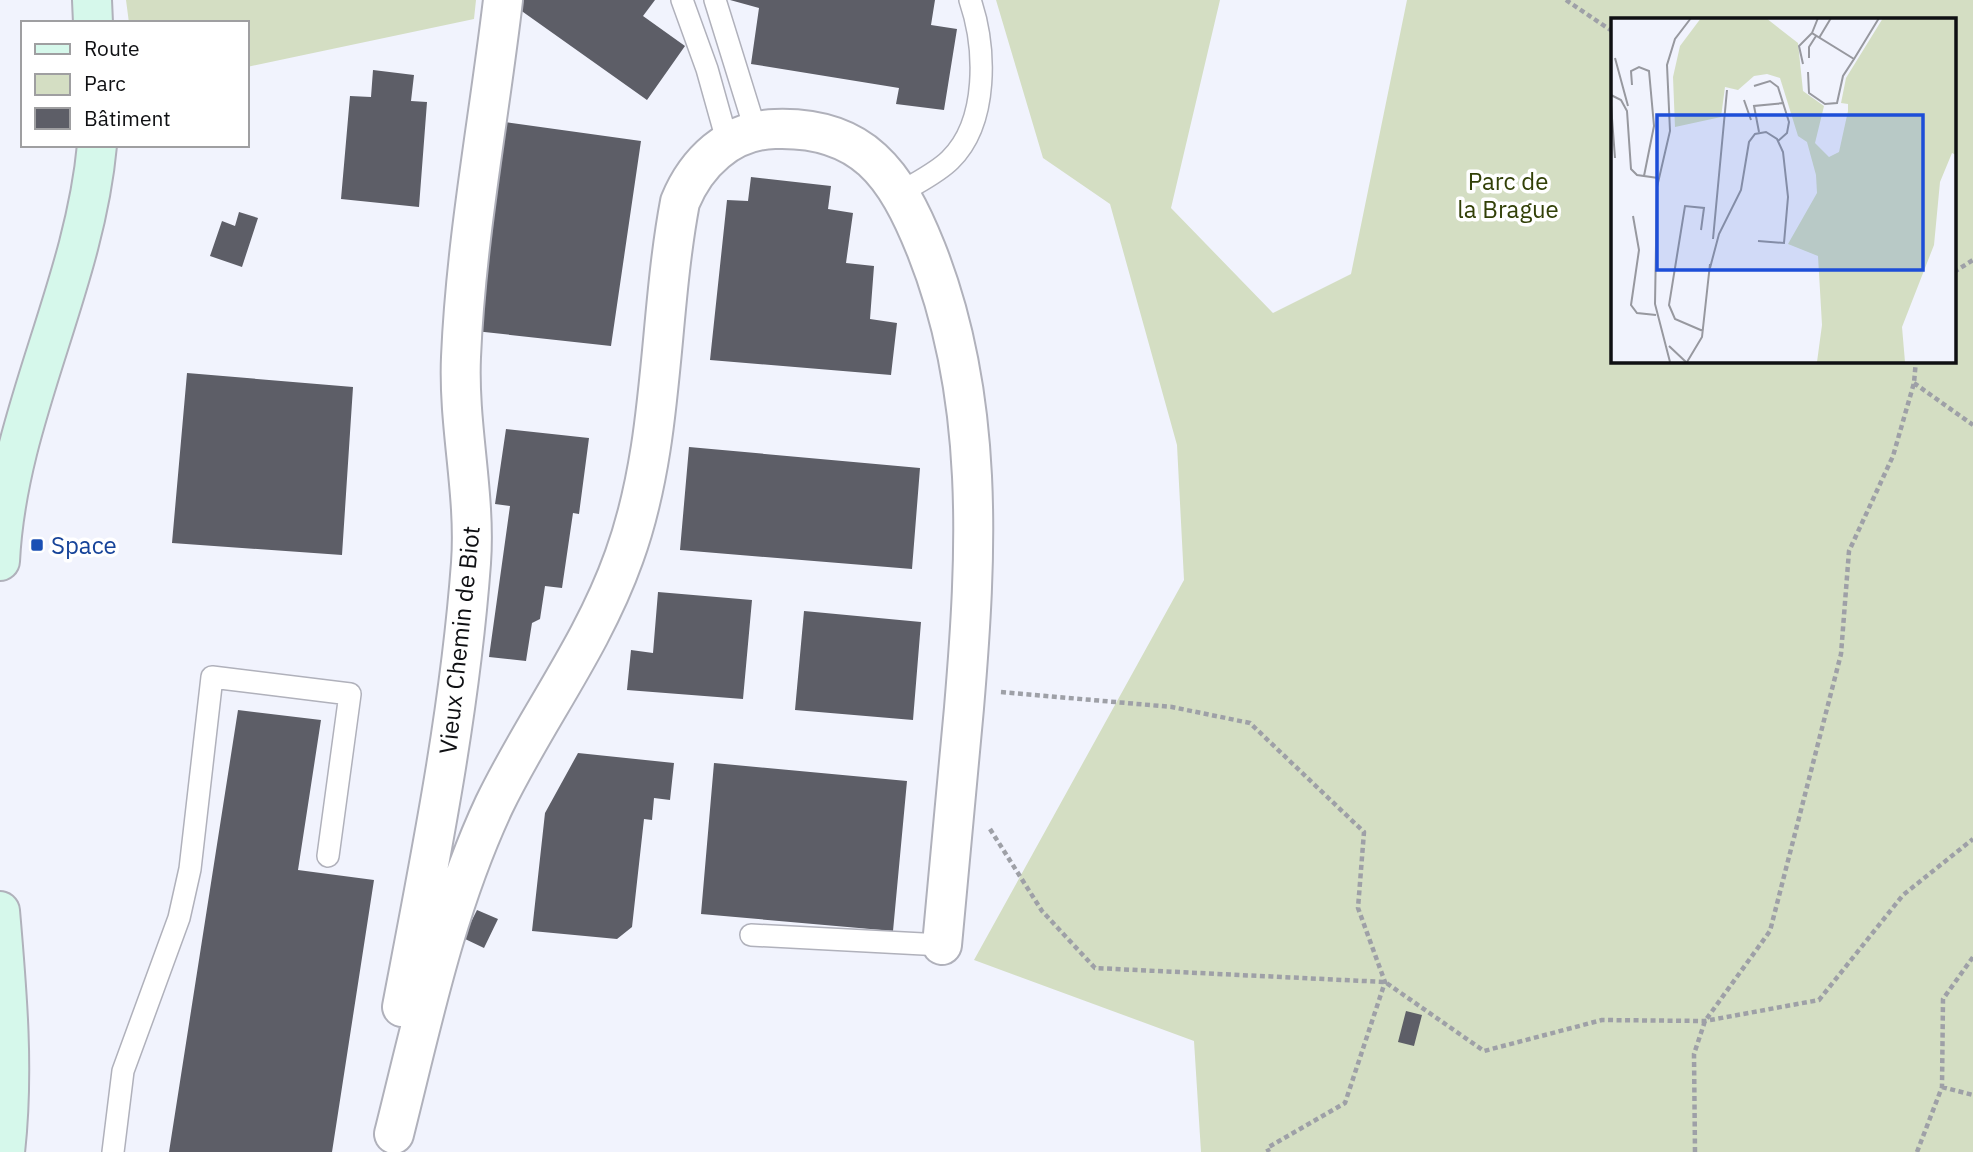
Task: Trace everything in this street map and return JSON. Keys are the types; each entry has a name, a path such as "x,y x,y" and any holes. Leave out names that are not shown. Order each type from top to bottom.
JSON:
{"main road":[{"path":"92,0 93,21"},
{"path":"0,561 6,470 81,235 94,180 97,147"},
{"path":"0,911 10,1067 5,1152"}],"street":[{"name":"Vieux Chemin de Biot","path":"393,1143 400,1019 443,791 471,564 473,523 460,402 461,355 474,216 503,0"},
{"path":"393,1143 432,981 461,883 495,804 603,614 625,555 644,491 680,202 691,177 708,157 741,138 807,130 848,141 872,158 892,179 900,193 936,275 953,336 965,399 974,477 975,545 958,778 942,946"}],"lane":[{"path":"682,0 707,69 741,138"},
{"path":"715,0 741,138"},
{"path":"900,193 950,160 965,139 975,112 981,57 976,18 970,0"},
{"path":"113,1152 123,1071 182,906 190,869 212,677 350,694 328,856"},
{"path":"751,935 942,946"}],"path":[{"path":"1566,0 1611,30"},
{"path":"1955,271 1973,260"},
{"path":"1695,1152 1694,1054 1705,1021 1770,931 1841,654 1849,551 1893,456 1914,383 1916,362"},
{"path":"1914,383 1973,425"},
{"path":"965,689 1172,707 1250,723 1364,832 1358,908 1385,982 1345,1104 1267,1148 1269,1152"},
{"path":"958,778 1042,911 1096,968 1385,982 1484,1051 1602,1020 1705,1021 1819,1000 1903,895 1973,839"},
{"path":"1917,1152 1942,1087 1943,999 1973,957"},
{"path":"1942,1087 1973,1095"}],"green space":[{"path":"126,0 476,0 474,19 248,67 248,21 129,21"},
{"name":"Parc de la Brague","path":"996,0 1220,0 1171,208 1273,313 1351,274 1407,0 1973,0 1973,1152 1201,1152 1194,1041 974,960 1184,580 1177,445 1110,204 1043,158"}],"building":[{"path":"517,0 655,0 643,16 685,46 647,100 516,7"},
{"path":"730,0 935,0 931,25 957,29 944,110 896,104 899,88 751,64 759,8"},
{"path":"373,70 414,75 411,101 427,102 419,207 341,199 350,96 371,97"},
{"path":"505,122 641,141 611,346 475,331"},
{"path":"751,177 831,186 828,209 853,213 846,263 874,266 870,319 897,323 891,375 710,360 727,200 748,201"},
{"path":"239,212 258,218 242,267 210,256 222,221 235,226"},
{"path":"187,373 353,387 342,555 172,543"},
{"path":"506,429 589,438 579,514 573,513 562,588 545,586 540,619 532,623 526,661 489,657 510,506 495,504"},
{"path":"689,447 920,468 912,569 680,550"},
{"path":"658,592 752,600 743,699 627,690 631,650 653,653"},
{"path":"804,611 921,622 913,720 795,710"},
{"path":"238,710 321,720 298,870 374,880 332,1152 169,1152"},
{"path":"578,753 674,763 670,800 654,798 652,820 644,819 632,927 617,939 532,931 545,813"},
{"path":"714,763 907,781 893,931 701,914"},
{"path":"477,910 498,919 484,948 463,938"},
{"path":"1406,1011 1422,1015 1414,1046 1398,1042"}],"place":[{"name":"Space","path":"37,545"}]}
